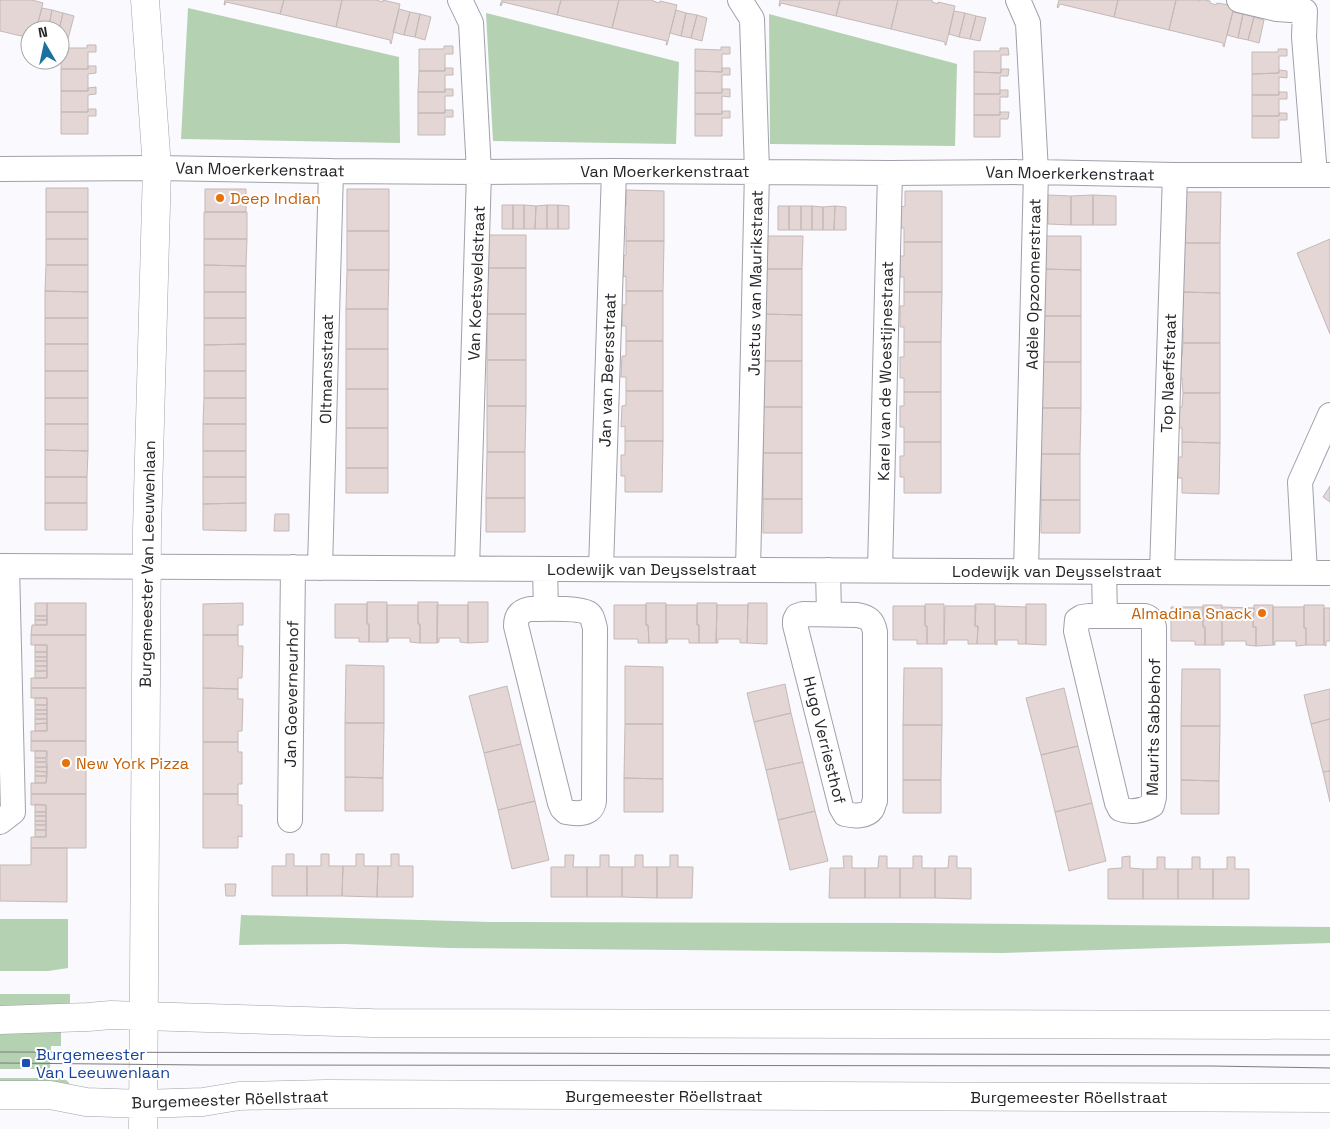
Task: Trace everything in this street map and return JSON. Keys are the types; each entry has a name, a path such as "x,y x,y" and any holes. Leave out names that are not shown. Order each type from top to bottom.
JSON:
{"street":[{"name":"Van Koetsveldstraat","path":"460,0 470,23 479,172 467,568"},
{"name":"Justus van Maurikstraat","path":"740,0 752,18 758,171 748,570"},
{"name":"Adèle Opzoomerstraat","path":"1018,0 1028,22 1036,172 1026,571"},
{"path":"1239,0 1278,10 1305,11 1304,37 1323,175"},
{"name":"Burgemeester Van Leeuwenlaan","path":"140,1 157,168 146,567 143,1116"},
{"name":"Van Moerkerkenstraat","path":"0,169 157,168 479,172 614,170 1323,175"},
{"name":"Jan van Beersstraat","path":"600,569 614,170"},
{"name":"Oltmansstraat","path":"320,568 331,171"},
{"name":"Karel van de Woestijnestraat","path":"880,570 890,172"},
{"name":"Top Naeffstraat","path":"1162,572 1175,175"},
{"path":"1305,573 1300,482 1330,415"},
{"path":"0,822 12,812 3,566"},
{"name":"Lodewijk van Deysselstraat","path":"3,566 1330,573"},
{"name":"Jan Goeverneurhof","path":"290,820 293,568"},
{"path":"545,569 546,609"},
{"path":"828,570 829,614"},
{"path":"1104,572 1105,616"},
{"path":"530,609 546,609 578,610 588,613 592,618 595,628 594,801 590,810 580,813 566,812 562,808 516,626 516,620 521,612 530,609"},
{"name":"Hugo Verriesthof","path":"803,614 829,614 857,614 865,616 871,620 875,632 874,801 872,808 860,815 845,814 841,807 795,626 797,616 803,614"},
{"name":"Maurits Sabbehof","path":"1105,616 1145,616 1149,618 1154,627 1154,797 1152,805 1145,809 1127,811 1120,809 1117,803 1076,631 1077,620 1082,617 1105,616"},
{"path":"0,1020 144,1015 372,1023 1330,1025"},
{"name":"Burgemeester Röellstraat","path":"0,1095 50,1096 86,1102 143,1116 239,1096 326,1094 1330,1098"}],"green space":[{"path":"188,8 399,57 400,143 181,139"},
{"path":"486,13 679,62 676,144 493,141"},
{"path":"769,14 957,64 955,146 770,144"},
{"path":"241,915 490,922 912,923 1330,927 1330,943 1003,953 449,948 345,944 239,945"},
{"path":"0,919 68,919 68,968 48,971 0,971"},
{"path":"0,994 70,994 70,1007 0,1007"},
{"path":"61,1027 61,1046 51,1046 50,1069 0,1069 0,1028"},
{"path":"0,1078 60,1078 67,1080 71,1086 0,1088"}],"building":[{"path":"0,0 32,0 43,3 39,20 20,20 20,36 0,31"},
{"path":"225,0 284,0 280,14 226,2 224,5"},
{"path":"284,0 342,0 336,27 280,14"},
{"path":"342,0 376,0 383,2 383,0 400,4 391,44 390,40 336,27"},
{"path":"502,0 561,0 557,15 503,2 501,6"},
{"path":"561,0 619,0 612,28 557,15"},
{"path":"619,0 653,0 659,3 660,1 677,5 667,45 667,41 612,28"},
{"path":"780,0 840,0 836,16 781,3 779,6"},
{"path":"840,0 898,0 891,29 836,16"},
{"path":"898,0 932,0 932,2 938,4 938,2 955,6 946,45 945,42 891,29"},
{"path":"1059,0 1118,0 1114,17 1060,4 1058,8"},
{"path":"1118,0 1176,0 1169,30 1114,17"},
{"path":"1176,0 1205,0 1216,5 1217,3 1234,6 1224,47 1223,43 1169,30"},
{"path":"42,8 52,10 50,20 39,20"},
{"path":"399,9 410,12 404,35 393,32"},
{"path":"52,10 63,13 61,20 50,20"},
{"path":"676,10 686,13 681,36 670,33"},
{"path":"954,11 965,13 959,37 949,34"},
{"path":"410,12 420,14 415,37 404,35"},
{"path":"1233,12 1243,14 1238,38 1227,35"},
{"path":"63,13 74,16 70,31 70,20 61,20"},
{"path":"686,13 697,15 691,38 681,36"},
{"path":"965,13 976,16 970,39 959,37"},
{"path":"420,14 431,17 425,40 415,37"},
{"path":"1243,14 1254,17 1248,40 1238,38"},
{"path":"697,15 707,18 702,41 691,38"},
{"path":"976,16 986,18 980,41 970,39"},
{"path":"1254,17 1264,20 1259,43 1248,40"},
{"path":"87,45 96,45 96,52 88,52 88,69 70,69 70,48 87,48"},
{"path":"444,46 453,46 453,54 445,54 445,71 419,71 419,49 444,49"},
{"path":"721,47 730,47 730,54 722,54 722,72 695,71 695,49 721,50"},
{"path":"1000,48 1008,48 1009,55 1001,55 1001,73 974,72 974,51 1000,51"},
{"path":"1278,49 1287,49 1287,56 1279,56 1279,73 1252,74 1252,52 1278,52"},
{"path":"88,66 96,66 96,73 88,74 88,91 61,91 61,70 88,69"},
{"path":"445,68 453,68 453,75 445,75 445,92 418,92 419,71 445,71"},
{"path":"722,68 730,68 730,75 722,75 722,93 695,93 695,71 722,72"},
{"path":"1001,69 1009,69 1008,76 1000,76 1000,94 974,94 974,72 1001,73"},
{"path":"1279,70 1287,71 1287,78 1279,77 1279,95 1252,95 1252,74 1279,73"},
{"path":"96,87 96,94 88,95 88,112 61,112 61,91 88,91 88,88"},
{"path":"445,89 453,89 453,96 445,96 445,113 418,113 418,92 445,92"},
{"path":"722,89 730,89 730,97 722,96 722,114 695,114 695,93 722,93"},
{"path":"1000,90 1008,90 1008,97 1000,97 1000,115 974,115 974,94 1000,94"},
{"path":"1279,92 1287,92 1287,99 1279,99 1279,116 1252,116 1252,95 1279,95"},
{"path":"88,109 96,109 96,116 88,116 88,134 61,134 61,112 88,112"},
{"path":"445,110 453,110 453,117 445,117 445,135 418,135 418,113 445,113"},
{"path":"722,111 730,111 730,118 722,118 722,136 695,136 695,114 722,114"},
{"path":"1000,112 1009,112 1008,119 1000,119 1000,137 974,137 974,115 1000,115"},
{"path":"1279,113 1287,113 1287,120 1279,120 1279,138 1252,138 1252,116 1279,116"},
{"path":"46,188 88,188 88,212 46,212"},
{"path":"205,189 246,189 246,212 205,212"},
{"path":"347,189 389,189 389,231 347,231"},
{"path":"626,190 664,191 664,241 626,241 626,227 622,227 622,206 626,206"},
{"path":"905,191 942,191 942,242 904,242 904,228 900,228 901,207 905,206"},
{"path":"1183,192 1221,192 1220,243 1183,243"},
{"path":"1048,195 1071,196 1071,225 1048,224"},
{"path":"1093,195 1093,225 1071,225 1071,196"},
{"path":"1093,195 1116,196 1116,225 1093,225"},
{"path":"502,205 513,205 513,229 502,229"},
{"path":"513,205 524,205 524,229 513,229"},
{"path":"524,205 536,206 535,229 524,229"},
{"path":"547,205 558,205 558,229 547,229"},
{"path":"547,205 547,229 535,229 536,206"},
{"path":"558,205 569,206 569,229 558,229"},
{"path":"778,206 789,206 789,230 778,230"},
{"path":"789,206 801,206 801,230 789,230"},
{"path":"801,206 812,206 812,230 801,230"},
{"path":"812,206 823,207 823,230 812,230"},
{"path":"835,206 846,207 846,230 834,230"},
{"path":"835,206 834,230 823,230 823,207"},
{"path":"46,212 88,212 88,239 46,239"},
{"path":"204,212 247,212 247,239 204,239"},
{"path":"347,231 389,231 389,270 347,270"},
{"path":"487,235 526,235 526,268 487,268"},
{"path":"764,236 803,236 802,269 764,269"},
{"path":"1042,236 1081,236 1081,270 1042,269"},
{"path":"46,239 88,239 88,265 46,265"},
{"path":"204,239 247,239 246,266 204,265"},
{"path":"1330,239 1330,334 1297,253"},
{"path":"626,241 664,241 663,291 626,291 626,276 622,277 622,256 626,255"},
{"path":"904,242 942,242 942,292 904,292 904,277 900,277 900,256 904,256"},
{"path":"1183,243 1220,243 1220,293 1183,292"},
{"path":"46,265 88,265 88,292 45,291"},
{"path":"204,265 246,266 246,292 204,292"},
{"path":"487,268 526,268 526,314 487,314"},
{"path":"764,269 802,269 802,315 763,314"},
{"path":"1042,269 1081,270 1081,316 1042,316"},
{"path":"347,270 389,270 388,309 346,309"},
{"path":"45,291 88,292 88,318 45,318"},
{"path":"626,291 663,291 663,341 626,341 626,326 622,326 622,305 626,305"},
{"path":"204,292 246,292 246,318 204,318"},
{"path":"904,292 942,292 941,342 904,342 904,327 900,327 900,306 904,306"},
{"path":"1183,292 1220,293 1220,343 1183,343 1183,328 1178,328 1179,307 1183,306"},
{"path":"346,309 388,309 388,349 346,349"},
{"path":"487,314 526,314 526,360 487,360"},
{"path":"763,314 802,315 802,361 763,361"},
{"path":"1042,316 1081,316 1081,362 1042,362"},
{"path":"45,318 88,318 88,344 45,344"},
{"path":"204,318 246,318 246,344 204,345"},
{"path":"626,341 663,341 663,391 626,391 626,377 621,377 622,356 626,356"},
{"path":"904,342 941,342 941,392 904,392 904,378 900,378 900,357 904,357"},
{"path":"1183,343 1220,343 1220,393 1183,393 1182,378 1178,378 1178,357 1182,357"},
{"path":"45,344 88,344 88,371 45,371"},
{"path":"246,344 246,371 204,371 204,345"},
{"path":"346,349 388,349 388,389 346,389"},
{"path":"487,360 526,360 526,406 487,406"},
{"path":"763,361 802,361 802,407 763,407"},
{"path":"1042,362 1081,362 1081,408 1042,408"},
{"path":"45,371 88,371 88,398 45,398"},
{"path":"204,371 246,371 246,398 204,398"},
{"path":"346,389 388,389 388,428 346,428"},
{"path":"626,391 663,391 663,441 625,441 625,426 621,427 622,406 626,405"},
{"path":"904,392 941,392 941,442 904,442 904,427 900,427 900,406 904,406"},
{"path":"1183,393 1220,393 1220,443 1182,442 1182,428 1178,428 1178,407 1182,407"},
{"path":"45,398 88,398 88,424 45,424"},
{"path":"204,398 246,398 246,424 203,424"},
{"path":"487,406 526,406 525,452 487,452"},
{"path":"763,407 802,407 802,453 763,453"},
{"path":"1042,408 1081,408 1080,454 1041,454"},
{"path":"45,424 88,424 88,451 45,450"},
{"path":"203,424 246,424 246,451 203,451"},
{"path":"346,428 388,428 388,468 346,468"},
{"path":"625,441 663,441 662,492 625,492 625,476 621,476 621,455 625,455"},
{"path":"904,442 941,442 941,493 904,493 904,477 900,477 900,456 904,456"},
{"path":"1182,442 1220,443 1219,494 1182,493 1182,478 1178,478 1178,457 1182,457"},
{"path":"45,450 88,451 87,477 45,477"},
{"path":"203,451 246,451 246,477 203,477"},
{"path":"487,452 525,452 525,498 486,498"},
{"path":"763,453 802,453 802,499 763,499"},
{"path":"1041,454 1080,454 1080,500 1041,500"},
{"path":"346,468 388,468 388,493 346,493"},
{"path":"45,477 87,477 87,503 45,503"},
{"path":"203,477 246,477 246,503 203,504"},
{"path":"1330,486 1330,502 1323,497"},
{"path":"486,498 525,498 525,532 486,532"},
{"path":"763,499 802,499 802,533 763,533"},
{"path":"1041,500 1080,500 1080,533 1041,533"},
{"path":"45,503 87,503 87,530 45,530"},
{"path":"246,503 246,531 203,530 203,504"},
{"path":"275,514 289,514 289,531 274,531"},
{"path":"367,602 387,602 387,642 369,642"},
{"path":"418,602 438,602 437,643 420,643"},
{"path":"468,602 488,602 488,642 468,643"},
{"path":"35,603 47,603 47,616 35,616"},
{"path":"47,603 86,603 86,635 31,635 32,625 47,625"},
{"path":"243,603 243,625 238,625 238,635 203,635 203,604"},
{"path":"646,603 666,603 666,643 649,643 648,625 646,625"},
{"path":"697,603 717,603 716,643 699,643"},
{"path":"748,603 767,603 767,644 747,643"},
{"path":"335,604 367,604 369,642 359,642 359,638 335,638"},
{"path":"925,604 944,604 944,644 927,644"},
{"path":"975,604 995,604 995,644 977,644 978,626 975,626"},
{"path":"1026,604 1046,604 1046,645 1026,644"},
{"path":"387,605 418,605 420,643 410,642 410,638 389,638 387,642"},
{"path":"437,605 468,605 468,643 460,642 460,638 439,638 437,643"},
{"path":"614,605 646,605 646,625 648,625 649,643 638,643 638,639 614,639"},
{"path":"666,605 697,605 699,643 689,643 689,639 668,639 666,643"},
{"path":"717,605 748,605 747,643 740,643 740,639 718,639 718,643 716,643"},
{"path":"1203,605 1222,605 1222,645 1205,645"},
{"path":"1254,605 1273,605 1273,645 1256,646 1256,627 1253,627"},
{"path":"1304,605 1324,605 1324,645 1306,645"},
{"path":"893,606 925,606 927,644 917,644 917,640 893,640"},
{"path":"945,606 976,606 975,626 978,626 977,644 968,644 968,640 947,640 947,644 944,644"},
{"path":"995,606 1026,607 1026,644 1018,644 1018,640 997,640 997,645 995,644"},
{"path":"1171,607 1203,607 1205,645 1195,645 1195,641 1171,641"},
{"path":"1222,607 1254,608 1253,627 1256,627 1256,646 1246,645 1246,641 1224,641 1224,645 1222,645"},
{"path":"1273,607 1304,607 1306,645 1296,646 1296,641 1275,641 1275,645 1273,645"},
{"path":"1324,608 1330,608 1330,641 1326,641 1326,646 1324,645"},
{"path":"35,616 47,616 47,620 35,620"},
{"path":"35,620 47,620 47,625 35,625"},
{"path":"31,635 86,635 86,688 31,688 31,678 47,678 47,645 31,645"},
{"path":"203,635 238,635 238,646 243,646 242,678 238,678 238,689 203,688"},
{"path":"35,645 47,645 47,652 35,652"},
{"path":"35,652 47,652 47,657 35,657"},
{"path":"35,657 47,657 47,661 35,661"},
{"path":"35,661 47,661 47,666 35,666"},
{"path":"346,665 384,666 384,723 345,723"},
{"path":"35,666 47,666 47,671 35,671"},
{"path":"625,666 663,667 663,724 625,724"},
{"path":"904,668 942,668 942,725 903,725"},
{"path":"1182,669 1220,669 1220,726 1181,726"},
{"path":"35,671 47,671 47,678 35,678"},
{"path":"785,684 791,713 754,722 747,693"},
{"path":"507,686 521,744 484,753 469,696"},
{"path":"31,688 86,688 86,741 31,741 31,731 47,731 47,698 31,698"},
{"path":"203,688 238,689 238,699 243,699 242,731 238,731 238,742 203,742"},
{"path":"1064,688 1078,746 1041,755 1026,698"},
{"path":"1330,689 1330,719 1311,724 1304,695"},
{"path":"35,698 47,698 47,705 35,705"},
{"path":"35,705 47,705 47,710 35,710"},
{"path":"35,710 47,710 47,714 35,714"},
{"path":"791,713 803,762 766,770 754,722"},
{"path":"35,714 47,714 47,719 35,719"},
{"path":"35,719 47,719 47,723 35,724"},
{"path":"1330,719 1330,771 1323,772 1311,724"},
{"path":"47,723 47,731 35,731 35,724"},
{"path":"345,723 384,723 383,778 345,777"},
{"path":"625,724 663,724 663,779 624,778"},
{"path":"903,725 942,725 941,780 903,780"},
{"path":"1181,726 1220,726 1219,781 1181,780"},
{"path":"31,741 86,741 86,794 31,794 31,783 46,783 47,751 31,751"},
{"path":"203,742 238,742 238,752 242,752 242,784 238,784 238,794 203,794"},
{"path":"521,744 535,801 498,810 484,753"},
{"path":"1078,746 1092,803 1055,812 1041,755"},
{"path":"35,751 47,751 46,758 35,758"},
{"path":"35,758 46,758 46,762 35,762"},
{"path":"35,762 46,762 47,767 35,767"},
{"path":"803,762 815,811 778,820 766,770"},
{"path":"35,767 47,767 47,772 35,771"},
{"path":"35,771 47,772 47,776 35,776"},
{"path":"1330,771 1330,802 1323,772"},
{"path":"35,776 47,776 46,783 35,783"},
{"path":"345,777 383,778 383,811 345,811"},
{"path":"624,778 663,779 663,812 624,812"},
{"path":"903,780 941,780 941,813 903,813"},
{"path":"1181,780 1219,781 1219,814 1181,814"},
{"path":"31,794 86,794 86,848 31,848 31,837 46,837 46,805 31,805"},
{"path":"203,794 238,794 238,805 242,805 242,837 238,836 238,848 203,848"},
{"path":"535,801 549,860 512,869 498,810"},
{"path":"1092,803 1106,861 1069,871 1055,812"},
{"path":"35,804 46,805 46,812 35,812"},
{"path":"815,811 828,861 790,870 778,820"},
{"path":"35,812 46,812 46,816 35,816"},
{"path":"35,816 46,816 46,821 35,821"},
{"path":"35,821 46,821 46,825 35,825"},
{"path":"35,825 46,825 46,830 35,830"},
{"path":"35,830 46,830 46,837 35,837"},
{"path":"31,848 67,848 67,902 0,901 0,865 31,865"},
{"path":"286,854 294,854 294,866 307,866 307,896 272,896 272,866 286,866"},
{"path":"321,854 329,854 329,866 343,866 342,896 307,896 307,866 321,866"},
{"path":"356,854 364,854 364,866 378,866 377,897 342,896 343,866 356,866"},
{"path":"391,854 399,854 399,866 413,866 413,897 377,897 378,866 391,866"},
{"path":"565,855 574,855 573,867 587,867 587,897 551,897 551,867 565,867"},
{"path":"600,855 609,855 609,867 622,867 622,897 587,897 587,867 600,867"},
{"path":"635,855 643,855 643,867 657,867 657,898 622,897 622,867 635,867"},
{"path":"670,855 678,855 678,867 693,867 692,898 657,898 657,867 670,867"},
{"path":"843,856 852,856 852,868 865,868 865,898 829,898 830,868 844,868"},
{"path":"879,856 887,856 887,868 900,868 900,898 865,898 865,868 878,868"},
{"path":"913,856 922,856 922,868 935,868 935,898 900,898 900,868 913,868"},
{"path":"949,856 957,856 957,868 971,868 971,899 935,898 935,868 948,868"},
{"path":"1130,856 1130,868 1143,869 1143,899 1108,899 1108,869 1122,868 1122,857"},
{"path":"1157,857 1165,857 1165,869 1178,869 1178,899 1143,899 1143,869 1157,869"},
{"path":"1192,857 1200,857 1200,869 1213,869 1213,899 1178,899 1178,869 1192,869"},
{"path":"1227,857 1235,857 1235,869 1249,869 1249,899 1213,899 1213,869 1227,869"},
{"path":"225,884 236,884 235,896 226,896"}],"tram line":[{"path":"0,1052 1330,1055"},
{"path":"0,1063 1211,1066 1330,1068"}],"place":[{"name":"Deep Indian","path":"220,198"},
{"name":"Almadina Snack","path":"1262,613"},
{"name":"New York Pizza","path":"66,763"},
{"name":"Burgemeester Van Leeuwenlaan","path":"26,1063"}]}
